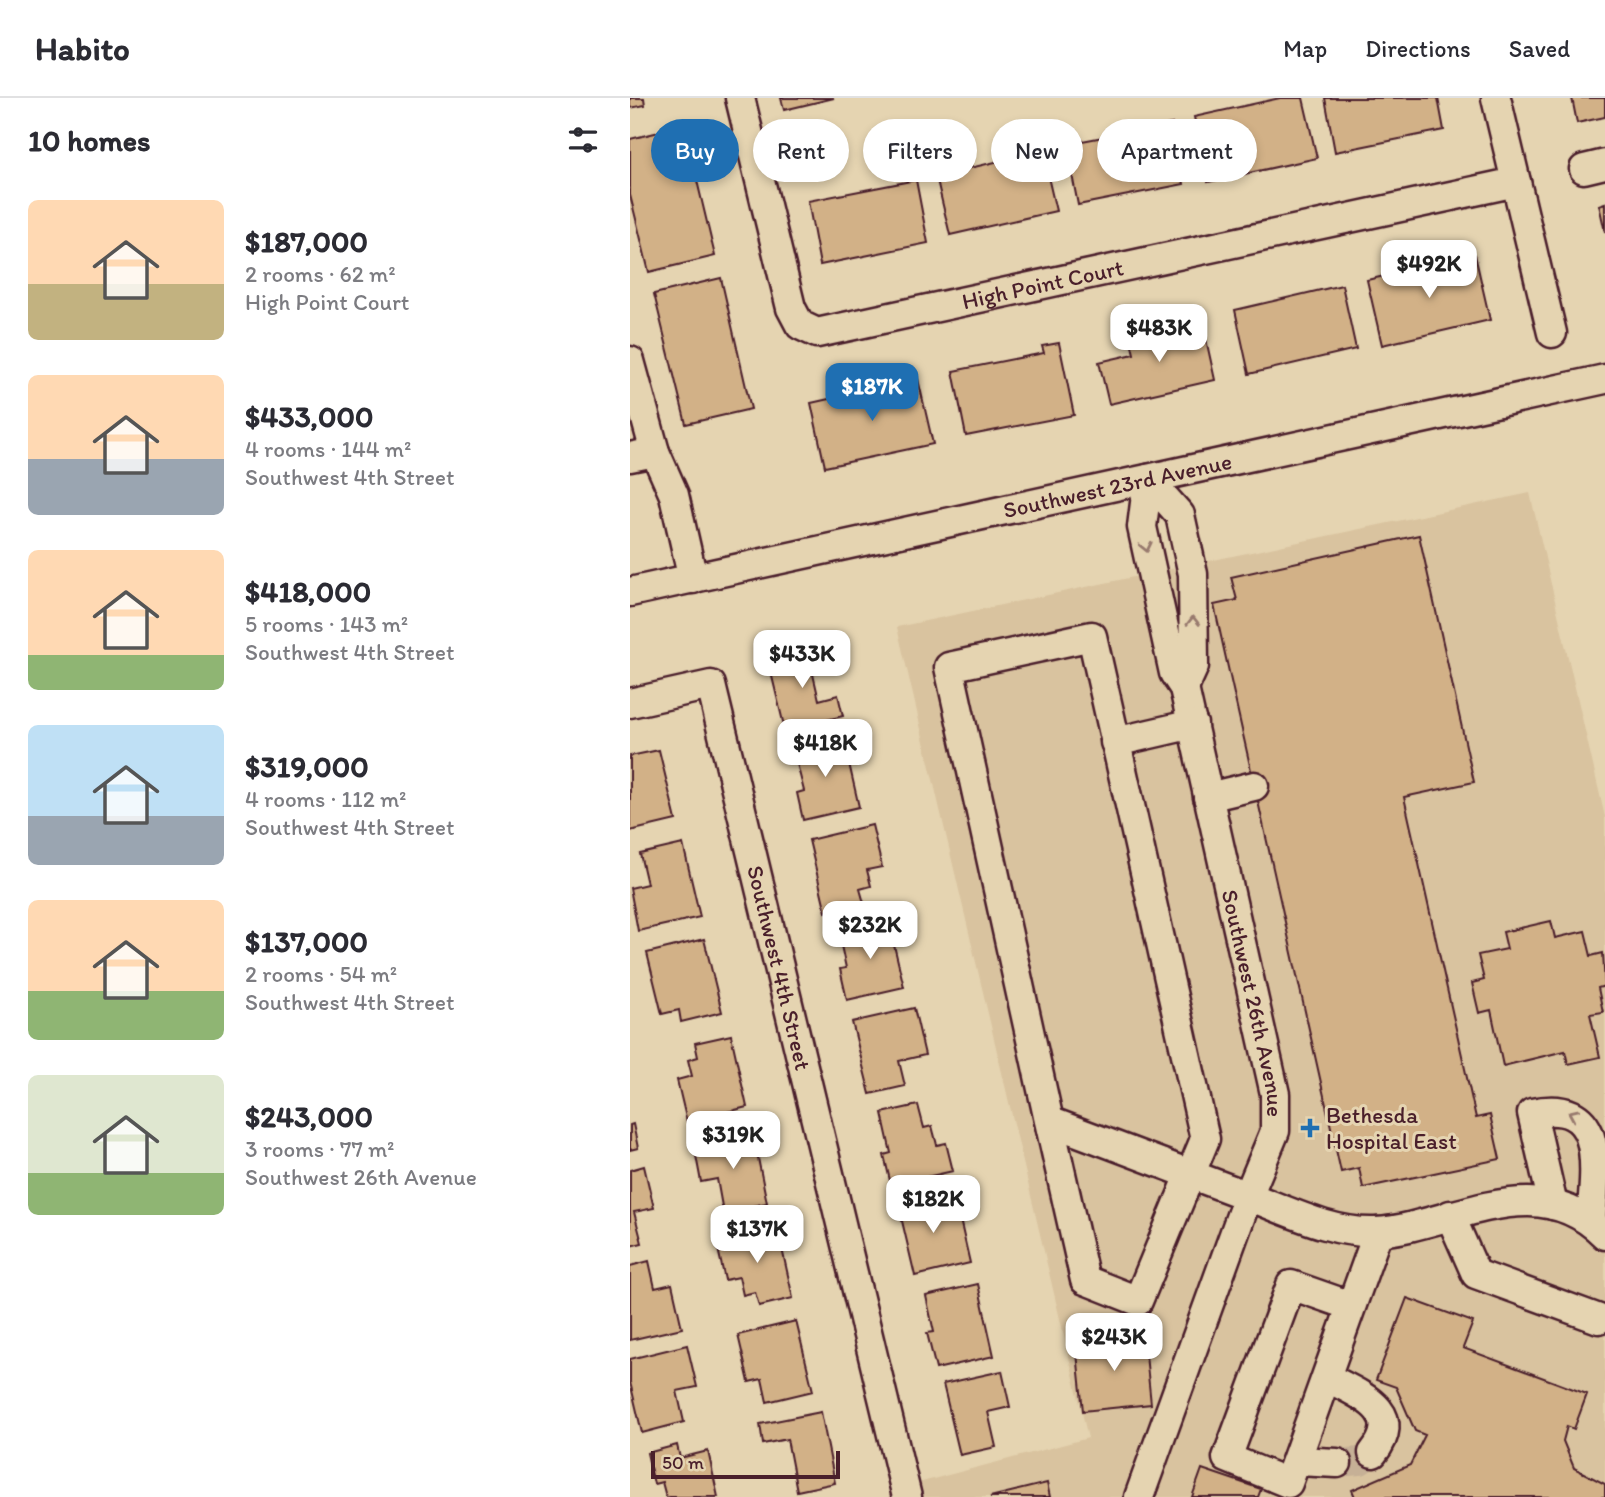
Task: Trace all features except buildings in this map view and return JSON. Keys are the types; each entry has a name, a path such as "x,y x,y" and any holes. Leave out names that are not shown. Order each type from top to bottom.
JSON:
{"street":[{"name":"High Point Court","path":"740,98 791,308 800,325 817,333 1516,181"},
{"path":"1496,98 1552,333"},
{"path":"630,360 642,454 674,495 693,579"},
{"name":"Southwest 23rd Avenue","path":"630,592 1605,379"},
{"path":"1148,479 1180,516 1193,574 1194,666 1184,688"},
{"name":"Southwest 26th Avenue","path":"1139,1497 1248,1196 1275,1131 1275,1094 1193,724 1184,688 1174,673 1142,527 1148,479"},
{"path":"1092,636 1205,1139 1138,1301 1085,1280 1049,1121 950,667 1092,636"},
{"name":"Southwest 4th Street","path":"630,703 711,685 907,1497"},
{"path":"1115,742 1193,724"},
{"path":"1208,797 1254,786"},
{"path":"1049,1121 1344,1231 1378,1232 1518,1201 1553,1205 1598,1227 1596,1139 1591,1126 1582,1116 1556,1108 1532,1113 1553,1205"},
{"path":"1450,1214 1476,1274 1599,1319"},
{"path":"1351,1306 1291,1285 1227,1458 1288,1483 1328,1378 1378,1232"},
{"path":"1328,1378 1373,1402 1380,1411 1383,1435 1373,1453"},
{"path":"1297,1461 1337,1463"}],"shaded area":[{"name":"Bethesda Hospital East","path":"1530,493 1605,817 1605,1497 921,1497 918,1483 1088,1438 897,627"}],"tunnel":[{"path":"1337,1463 1360,1461 1373,1453"}],"place":[{"name":"Bethesda Hospital East","path":"1310,1128"}]}
